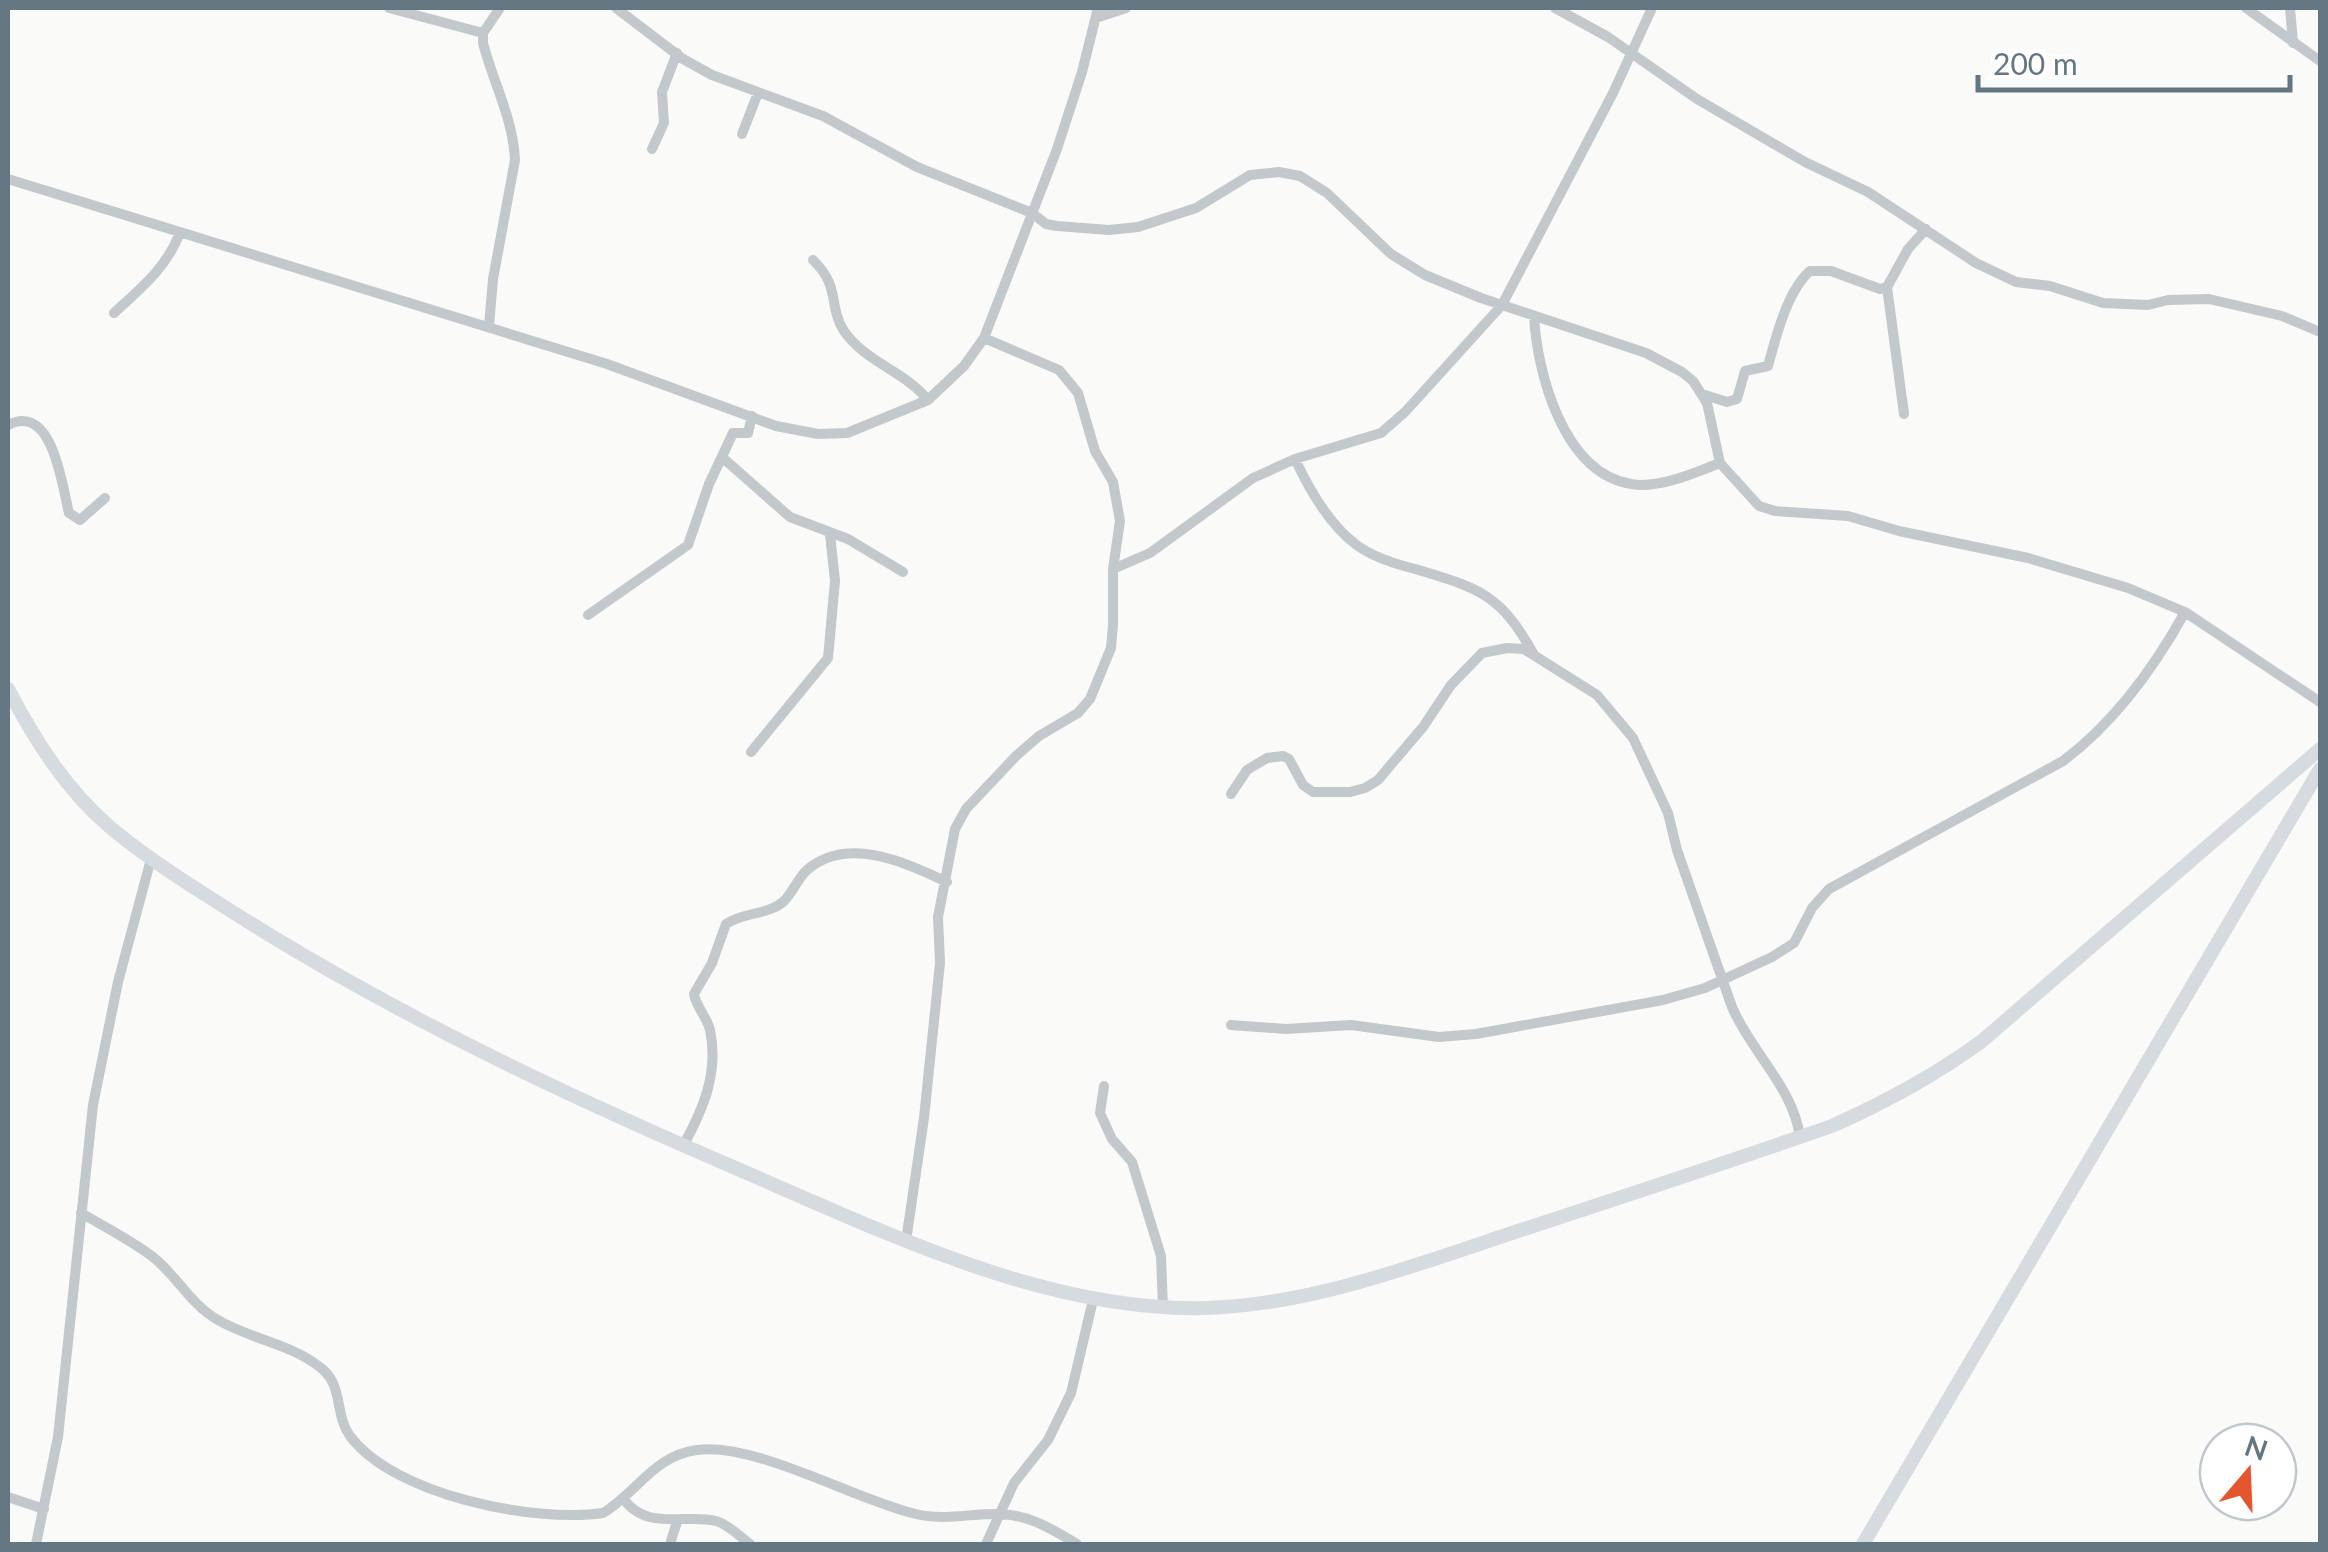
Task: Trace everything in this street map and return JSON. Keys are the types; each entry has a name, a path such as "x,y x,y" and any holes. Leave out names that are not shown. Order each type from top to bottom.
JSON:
{"main road":[{"path":"8,689 61,776 107,824 150,858 338,976 428,1026 522,1074 906,1241 1053,1290 1093,1300 1163,1308 1231,1307 1385,1275 1800,1137 1885,1102 1936,1074 1982,1041 2320,748"},
{"path":"1863,1544 2320,769"}],"street":[{"path":"389,8 484,33"},
{"path":"489,326 492,279 515,160 514,140 488,61 484,33 500,8"},
{"path":"616,8 712,75 823,116 917,167 1032,212 1046,224 1096,230 1138,228 1196,208 1250,176 1270,172 1300,176 1327,193 1374,240 1441,283 1658,358 1682,372 1702,394 1720,464 1751,500 1767,509 1848,516 2028,558 2128,588 2186,612 2320,702"},
{"path":"8,179 489,326 800,431 848,433 928,400 964,366 984,338 1058,149 1097,13 1126,8"},
{"path":"1555,8 1608,37 1697,99 1805,162 1868,192 1976,263 2016,282 2034,282 2122,305 2209,299 2282,316 2320,332"},
{"path":"1113,570 1150,553 1254,478 1295,460 1381,434 1405,412 1502,305 1613,93 1652,8"},
{"path":"2246,8 2320,61"},
{"path":"2290,8 2293,43"},
{"path":"652,150 664,123 662,92 678,54"},
{"path":"742,134 758,93"},
{"path":"1904,414 1886,287 1908,249 1926,229"},
{"path":"114,313 156,275 180,234"},
{"path":"813,260 832,282 843,330 892,374 917,385 928,400"},
{"path":"1702,394 1727,402 1737,399 1745,370 1768,366 1794,292 1810,271 1830,271 1880,289 1886,287"},
{"path":"1534,316 1536,348 1564,431 1576,450 1604,473 1633,485 1670,480 1720,464"},
{"path":"906,1241 940,963 938,917 955,829 966,809 1016,756 1039,736 1078,713 1090,699 1111,648 1113,570 1120,521 1113,482 1095,452 1078,393 1068,378 1042,360 984,338"},
{"path":"588,614 688,545 709,484 734,434 748,433 752,416"},
{"path":"8,425 24,420 45,435 55,452 69,513 74,518 80,520 106,498"},
{"path":"723,458 790,517 848,540 904,572"},
{"path":"1295,460 1338,528 1357,546 1381,559 1466,586 1498,602 1514,619 1536,658"},
{"path":"751,752 828,658 835,581 830,534"},
{"path":"1231,1025 1286,1029 1351,1026 1439,1037 1476,1034 1664,1000 1705,988 1772,957 1794,942 1812,908 1828,889 2063,761 2089,741 2147,674 2186,612"},
{"path":"1231,794 1246,770 1266,758 1283,756 1289,758 1303,785 1313,792 1365,788 1378,780 1451,686 1482,653 1507,648 1524,650 1597,695 1633,738 1668,813 1721,980 1741,1029 1797,1116 1800,1137"},
{"path":"683,1146 704,1109 711,1070 710,1026 694,994 712,962 726,924 782,903 811,867 860,852 882,856 947,882"},
{"path":"36,1544 58,1437 92,1105 150,858"},
{"path":"1104,1086 1100,1113 1112,1139 1132,1162 1161,1256 1163,1308"},
{"path":"81,1214 154,1258 212,1316 324,1369 336,1386 351,1438 390,1471 494,1508 529,1514 603,1513 656,1466 673,1457 698,1450 735,1452 922,1516 1020,1516 1045,1524 1077,1544"},
{"path":"986,1544 1014,1482 1048,1440 1071,1392 1093,1300"},
{"path":"8,1497 44,1509"},
{"path":"622,1498 641,1514 677,1522 717,1521 750,1544"},
{"path":"670,1544 677,1522"}]}
